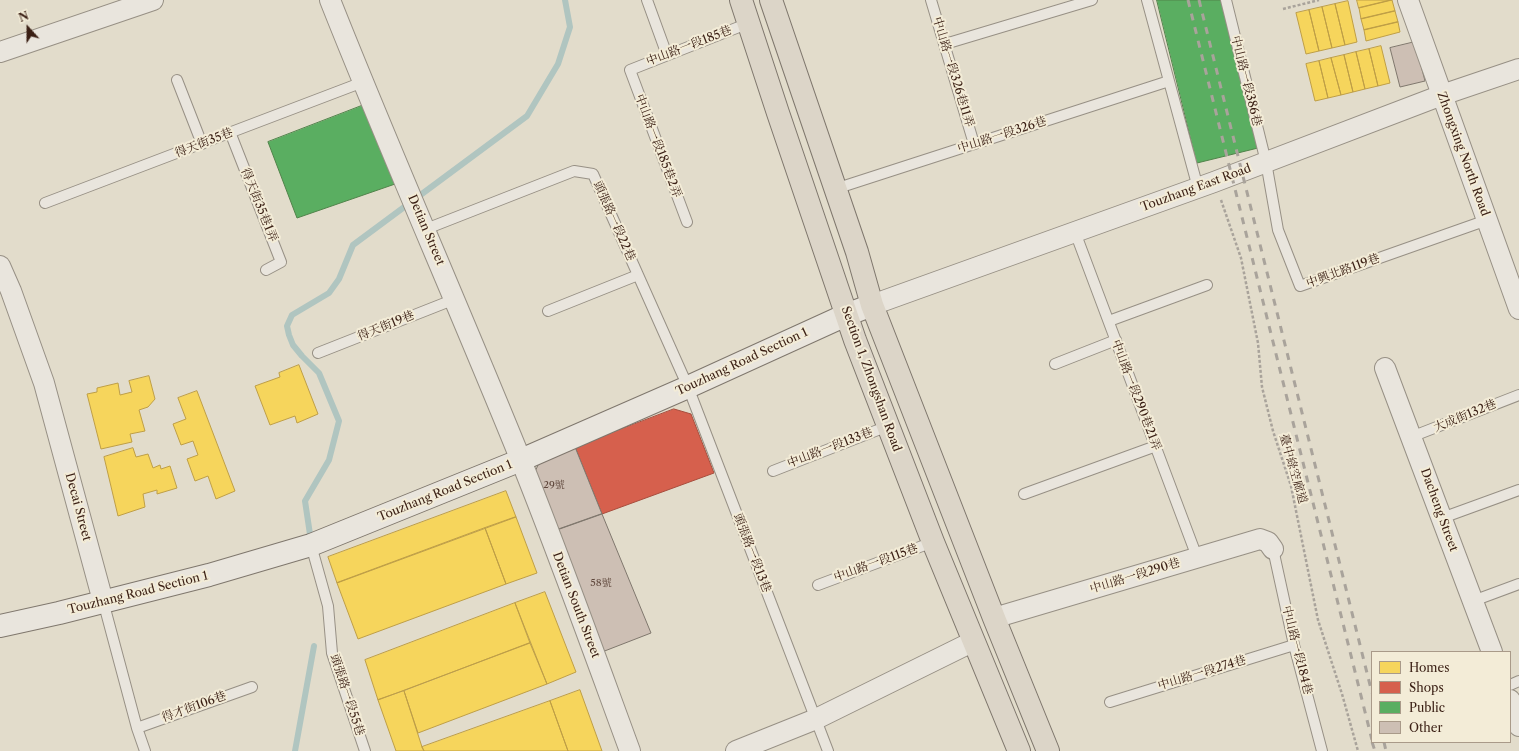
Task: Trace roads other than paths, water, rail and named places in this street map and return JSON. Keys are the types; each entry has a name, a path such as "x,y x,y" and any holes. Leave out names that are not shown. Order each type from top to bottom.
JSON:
{"main road":[{"name":"Section 1, Zhongshan Road","path":"741,0 846,314 933,542 1019,751"},
{"path":"771,0 857,252 872,305 994,618 1048,751"}],"street":[{"path":"0,52 153,0"},
{"name":"Detian Street","path":"330,0 521,460"},
{"name":"Zhongxing North Road","path":"1408,0 1519,309"},
{"name":"Touzhang East Road","path":"872,305 1198,188 1442,95 1519,68"},
{"name":"Decai Street","path":"0,266 11,291 44,383 103,601"},
{"name":"Touzhang Road Section 1","path":"0,626 59,613 209,575 311,545 521,460 688,387 846,314 872,305"},
{"name":"Dacheng Street","path":"1385,368 1492,651"},
{"name":"Detian South Street","path":"521,460 630,751"},
{"name":"中山路一段290巷","path":"994,618 1260,538 1268,542 1273,549"},
{"path":"736,751 816,719 974,641"},
{"path":"1511,703 1519,726"}],"lane":[{"path":"647,0 667,55"},
{"name":"中山路一段326巷11弄","path":"931,0 974,144"},
{"path":"944,44 1092,0"},
{"path":"1147,0 1198,188"},
{"name":"中山路一段386巷","path":"1226,0 1266,162"},
{"name":"中山路一段185巷","path":"630,70 749,23"},
{"name":"中山路一段185巷2弄","path":"630,70 687,222"},
{"path":"177,80 202,144"},
{"name":"中山路一段326巷","path":"835,188 1169,81"},
{"name":"得天街35巷","path":"45,203 363,82"},
{"name":"得天街35巷1弄","path":"230,132 281,262 266,270"},
{"name":"中興北路119巷","path":"1266,162 1278,230 1300,286 1487,220"},
{"name":"頭張路一段22巷","path":"426,229 574,171 593,174 688,387"},
{"name":"中山路一段290巷21弄","path":"1075,232 1197,557"},
{"path":"548,311 638,275"},
{"path":"1109,321 1206,285"},
{"name":"得天街19巷","path":"318,353 455,299"},
{"path":"1055,364 1116,340"},
{"name":"頭張路一段13巷","path":"688,387 828,751"},
{"name":"大成街132巷","path":"1411,437 1519,395"},
{"name":"中山路一段133巷","path":"773,471 888,426"},
{"path":"1024,494 1156,446"},
{"path":"1442,518 1519,490"},
{"name":"中山路一段115巷","path":"818,585 933,542"},
{"name":"頭張路一段55巷","path":"311,545 328,606 332,653 365,751"},
{"name":"中山路一段184巷","path":"1273,549 1294,645 1322,751"},
{"path":"1473,601 1519,584"},
{"name":"Decai Street","path":"103,601 137,728 145,751"},
{"name":"中山路一段274巷","path":"1110,702 1294,645"},
{"name":"得才街106巷","path":"137,728 252,687"}],"waterway":[{"path":"311,541 305,501 329,460 339,421 319,373 293,345 287,326 292,315 329,293 339,279 353,245 527,116 558,64 570,27 565,0"},
{"path":"295,751 314,646"}],"railway":[{"path":"1188,0 1371,736"},
{"path":"1199,0 1371,689"},
{"path":"1372,743 1375,751"},
{"path":"1384,743 1386,751"}]}
